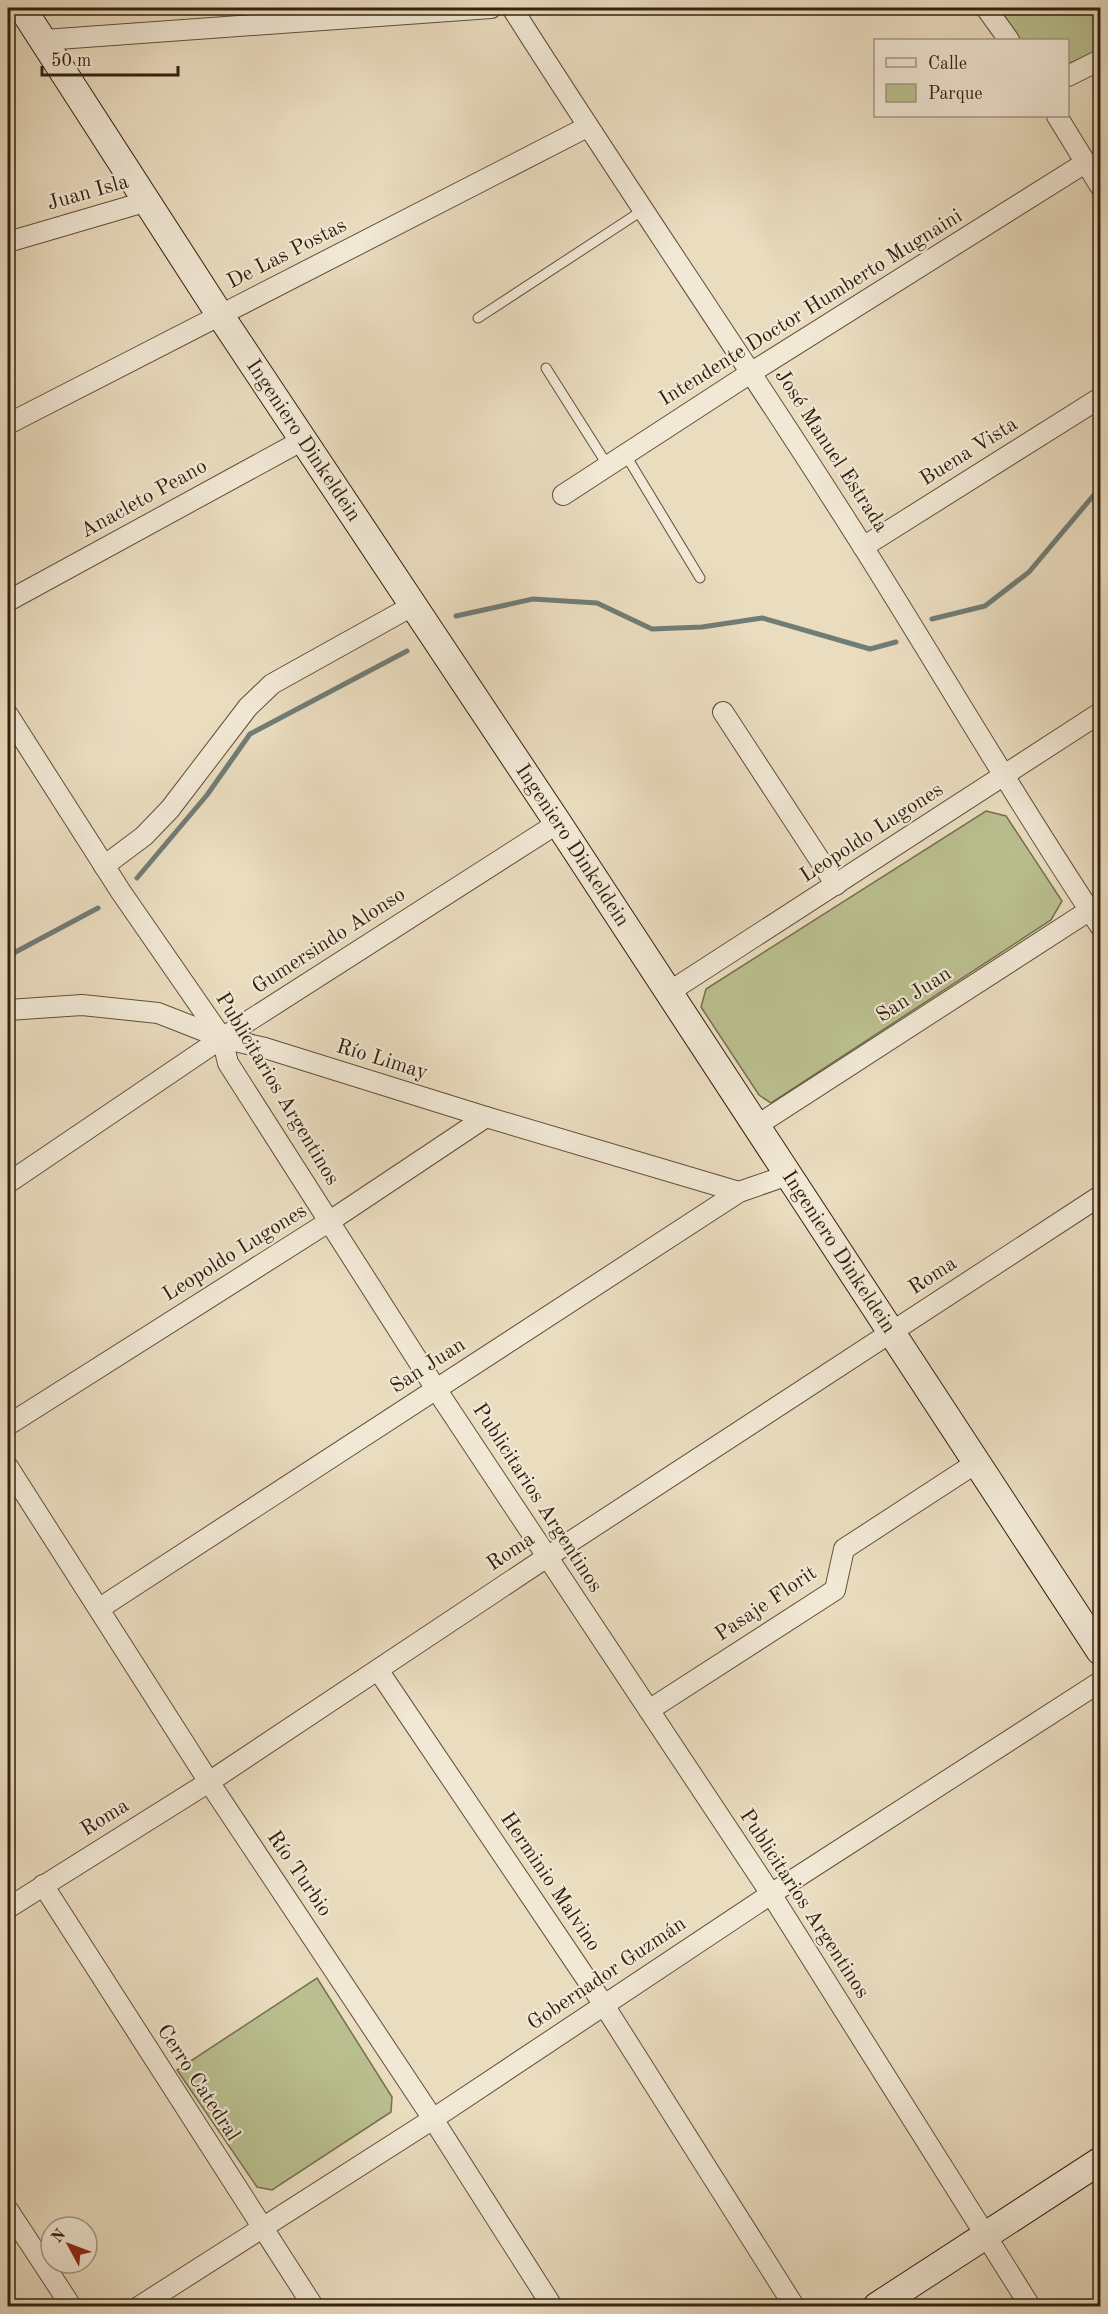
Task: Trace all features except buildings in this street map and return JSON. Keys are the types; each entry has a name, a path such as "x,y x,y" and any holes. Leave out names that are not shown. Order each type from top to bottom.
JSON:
{"main road":[{"name":"Ingeniero Dinkeldein","path":"22,8 220,315 558,822 1101,1651"},
{"path":"878,2307 1101,2161"}],"street":[{"path":"44,39 491,8"},
{"name":"José Manuel Estrada","path":"512,8 588,127 752,372 864,547 1004,775 1097,915"},
{"path":"987,8 1008,39"},
{"path":"1069,76 1101,60"},
{"path":"1058,117 1101,186"},
{"name":"De Las Postas","path":"8,424 588,127"},
{"name":"Intendente Doctor Humberto Mugnaini","path":"563,495 752,372 1085,163"},
{"name":"Juan Isla","path":"8,242 147,201"},
{"name":"Buena Vista","path":"864,547 1101,398"},
{"name":"Anacleto Peano","path":"8,601 303,440"},
{"path":"104,866 144,836 171,809 248,707 272,684 414,605"},
{"path":"723,712 836,885"},
{"name":"Leopoldo Lugones","path":"669,992 1101,713"},
{"name":"Publicitarios Argentinos","path":"8,715 104,866 222,1038 228,1064 436,1389 771,1894 1029,2307"},
{"name":"Gumersindo Alonso","path":"8,1183 222,1038 558,822"},
{"name":"San Juan","path":"756,1126 1097,915"},
{"name":"Río Limay","path":"8,1011 82,1005 158,1013 222,1038 265,1048 739,1192"},
{"name":"Leopoldo Lugones","path":"8,1425 330,1221 486,1117"},
{"name":"San Juan","path":"100,1608 739,1192 788,1174"},
{"name":"Roma","path":"8,1908 209,1782 547,1557 1101,1196"},
{"name":"Pasaje Florit","path":"650,1710 835,1590 844,1549 976,1463"},
{"name":"Río Turbio","path":"8,1467 209,1782 433,2119 552,2307"},
{"name":"Herminio Malvino","path":"378,1670 604,2005 794,2307"},
{"name":"Gobernador Guzmán","path":"140,2307 433,2119 771,1894 1101,1682"},
{"name":"Cerro Catedral","path":"43,1885 314,2307"},
{"path":"8,2210 71,2307"}],"lane":[{"path":"478,318 644,210"},
{"path":"546,368 608,466"},
{"path":"625,454 700,578"}],"green space":[{"path":"1002,13 1100,14 1100,50 1069,64 1069,39 1019,39"},
{"path":"986,811 1006,816 1062,901 1051,920 771,1103 759,1095 701,1007 706,989"},
{"path":"317,1978 392,2097 391,2112 272,2190 257,2187 177,2070"}],"waterway":[{"path":"932,619 985,606 1029,572 1093,496 1100,494"},
{"path":"456,616 533,599 597,603 652,629 702,627 762,618 870,649 896,642"},
{"path":"137,878 207,795 250,734 407,651"},
{"path":"8,956 98,908"}]}
